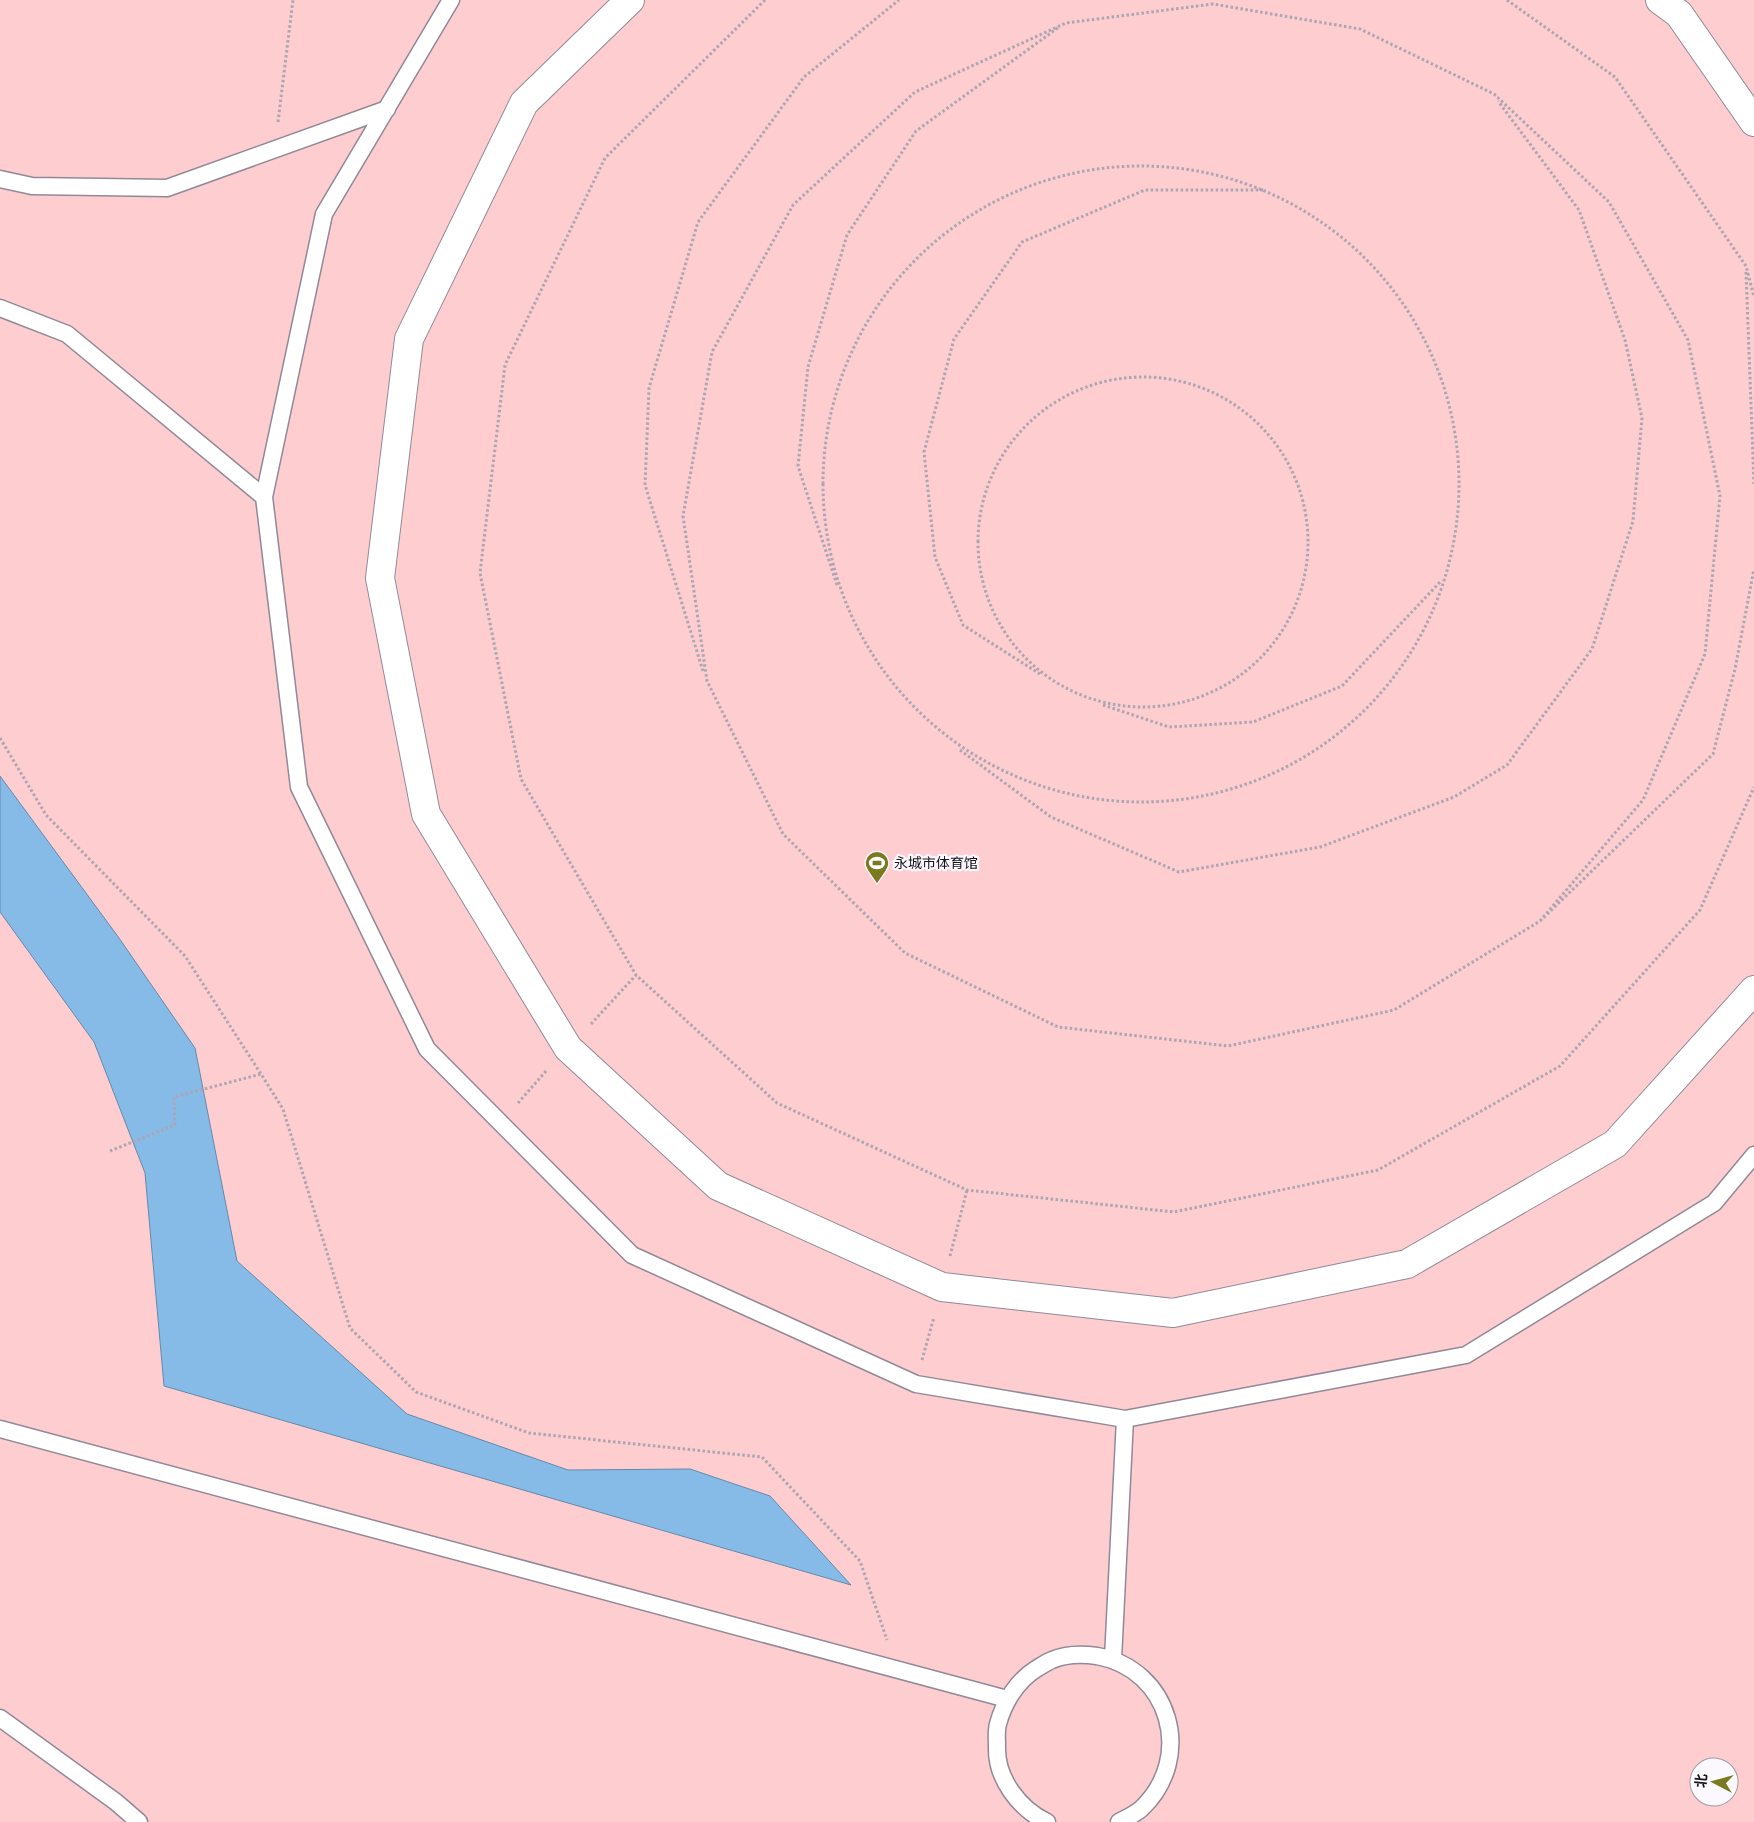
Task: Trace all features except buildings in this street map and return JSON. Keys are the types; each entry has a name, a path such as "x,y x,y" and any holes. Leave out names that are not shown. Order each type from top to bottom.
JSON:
{"street":[{"path":"630,0 524,103 409,340 380,578 426,814 568,1048 718,1186 942,1287 1173,1313 1408,1264 1615,1144 1754,990"},
{"path":"1660,0 1679,14 1754,122"}],"lane":[{"path":"451,0 324,214 264,497 299,787 427,1048 632,1255 916,1384 1125,1419 1466,1355 1714,1203 1754,1154"},
{"path":"0,179 32,186 167,188 387,109"},
{"path":"0,308 67,334 264,497"},
{"path":"1113,1659 1125,1419"},
{"path":"0,1429 1007,1699"},
{"path":"1045,1822 1021,1805 1005,1782 997,1754 998,1726 1007,1699 1027,1675 1053,1659 1083,1654 1113,1659 1139,1674 1159,1697 1170,1726 1170,1756 1160,1785 1141,1809 1119,1822"},
{"path":"0,1718 116,1802 139,1822"}],"path":[{"path":"274,150 293,0"},
{"path":"765,0 605,158 505,365 480,573 521,779 636,974 777,1103 967,1190 1174,1212 1378,1170 1560,1066 1700,910 1754,788"},
{"path":"899,0 804,77 698,222 649,388 646,485 707,681 783,834 905,953 1058,1027 1228,1046 1394,1010 1540,921 1713,754 1735,669 1754,569"},
{"path":"1507,0 1615,77 1746,266 1754,297"},
{"path":"707,681 683,516 712,352 793,205 915,92 1066,23 1214,4 1360,29 1494,94 1610,202 1688,340 1720,496 1705,654 1643,800 1540,921"},
{"path":"1066,23 916,131 847,235 808,368 798,466 841,598 885,679 951,743 1052,817 1179,872 1320,847 1454,797 1506,765 1592,649 1634,521 1642,418 1625,340 1579,210 1494,94"},
{"path":"841,598 821,493 836,386 886,290 963,216 1061,172 1168,164 1272,190 1361,250 1426,336 1459,438 1456,545 1418,646 1349,729 1258,784 1153,806 1046,792 951,743"},
{"path":"1272,190 1145,190 1022,242 954,339 924,452 936,557 963,625 1045,677 1096,702 1169,727 1253,722 1342,686 1443,579"},
{"path":"1746,266 1754,484"},
{"path":"1045,677 1005,637 982,585 976,528 991,473 1022,426 1068,392 1123,376 1179,379 1228,399 1269,433 1297,478 1308,530 1304,584 1282,632 1247,672 1201,698 1149,709 1096,702"},
{"path":"0,738 46,815 186,956 283,1109 350,1328 416,1392 529,1432 762,1457 860,1561 896,1669"},
{"path":"110,1150 175,1125 174,1097 261,1074"}],"shaded area":[{"name":"永城市体育馆","path":"0,0 1754,0 1754,1822 0,1822"}],"water":[{"path":"0,776 119,938 195,1048 237,1261 407,1414 568,1470 690,1469 770,1496 851,1585 164,1386 145,1173 94,1042 0,912"}],"place":[{"name":"永城市体育馆","path":"877,884"}]}
